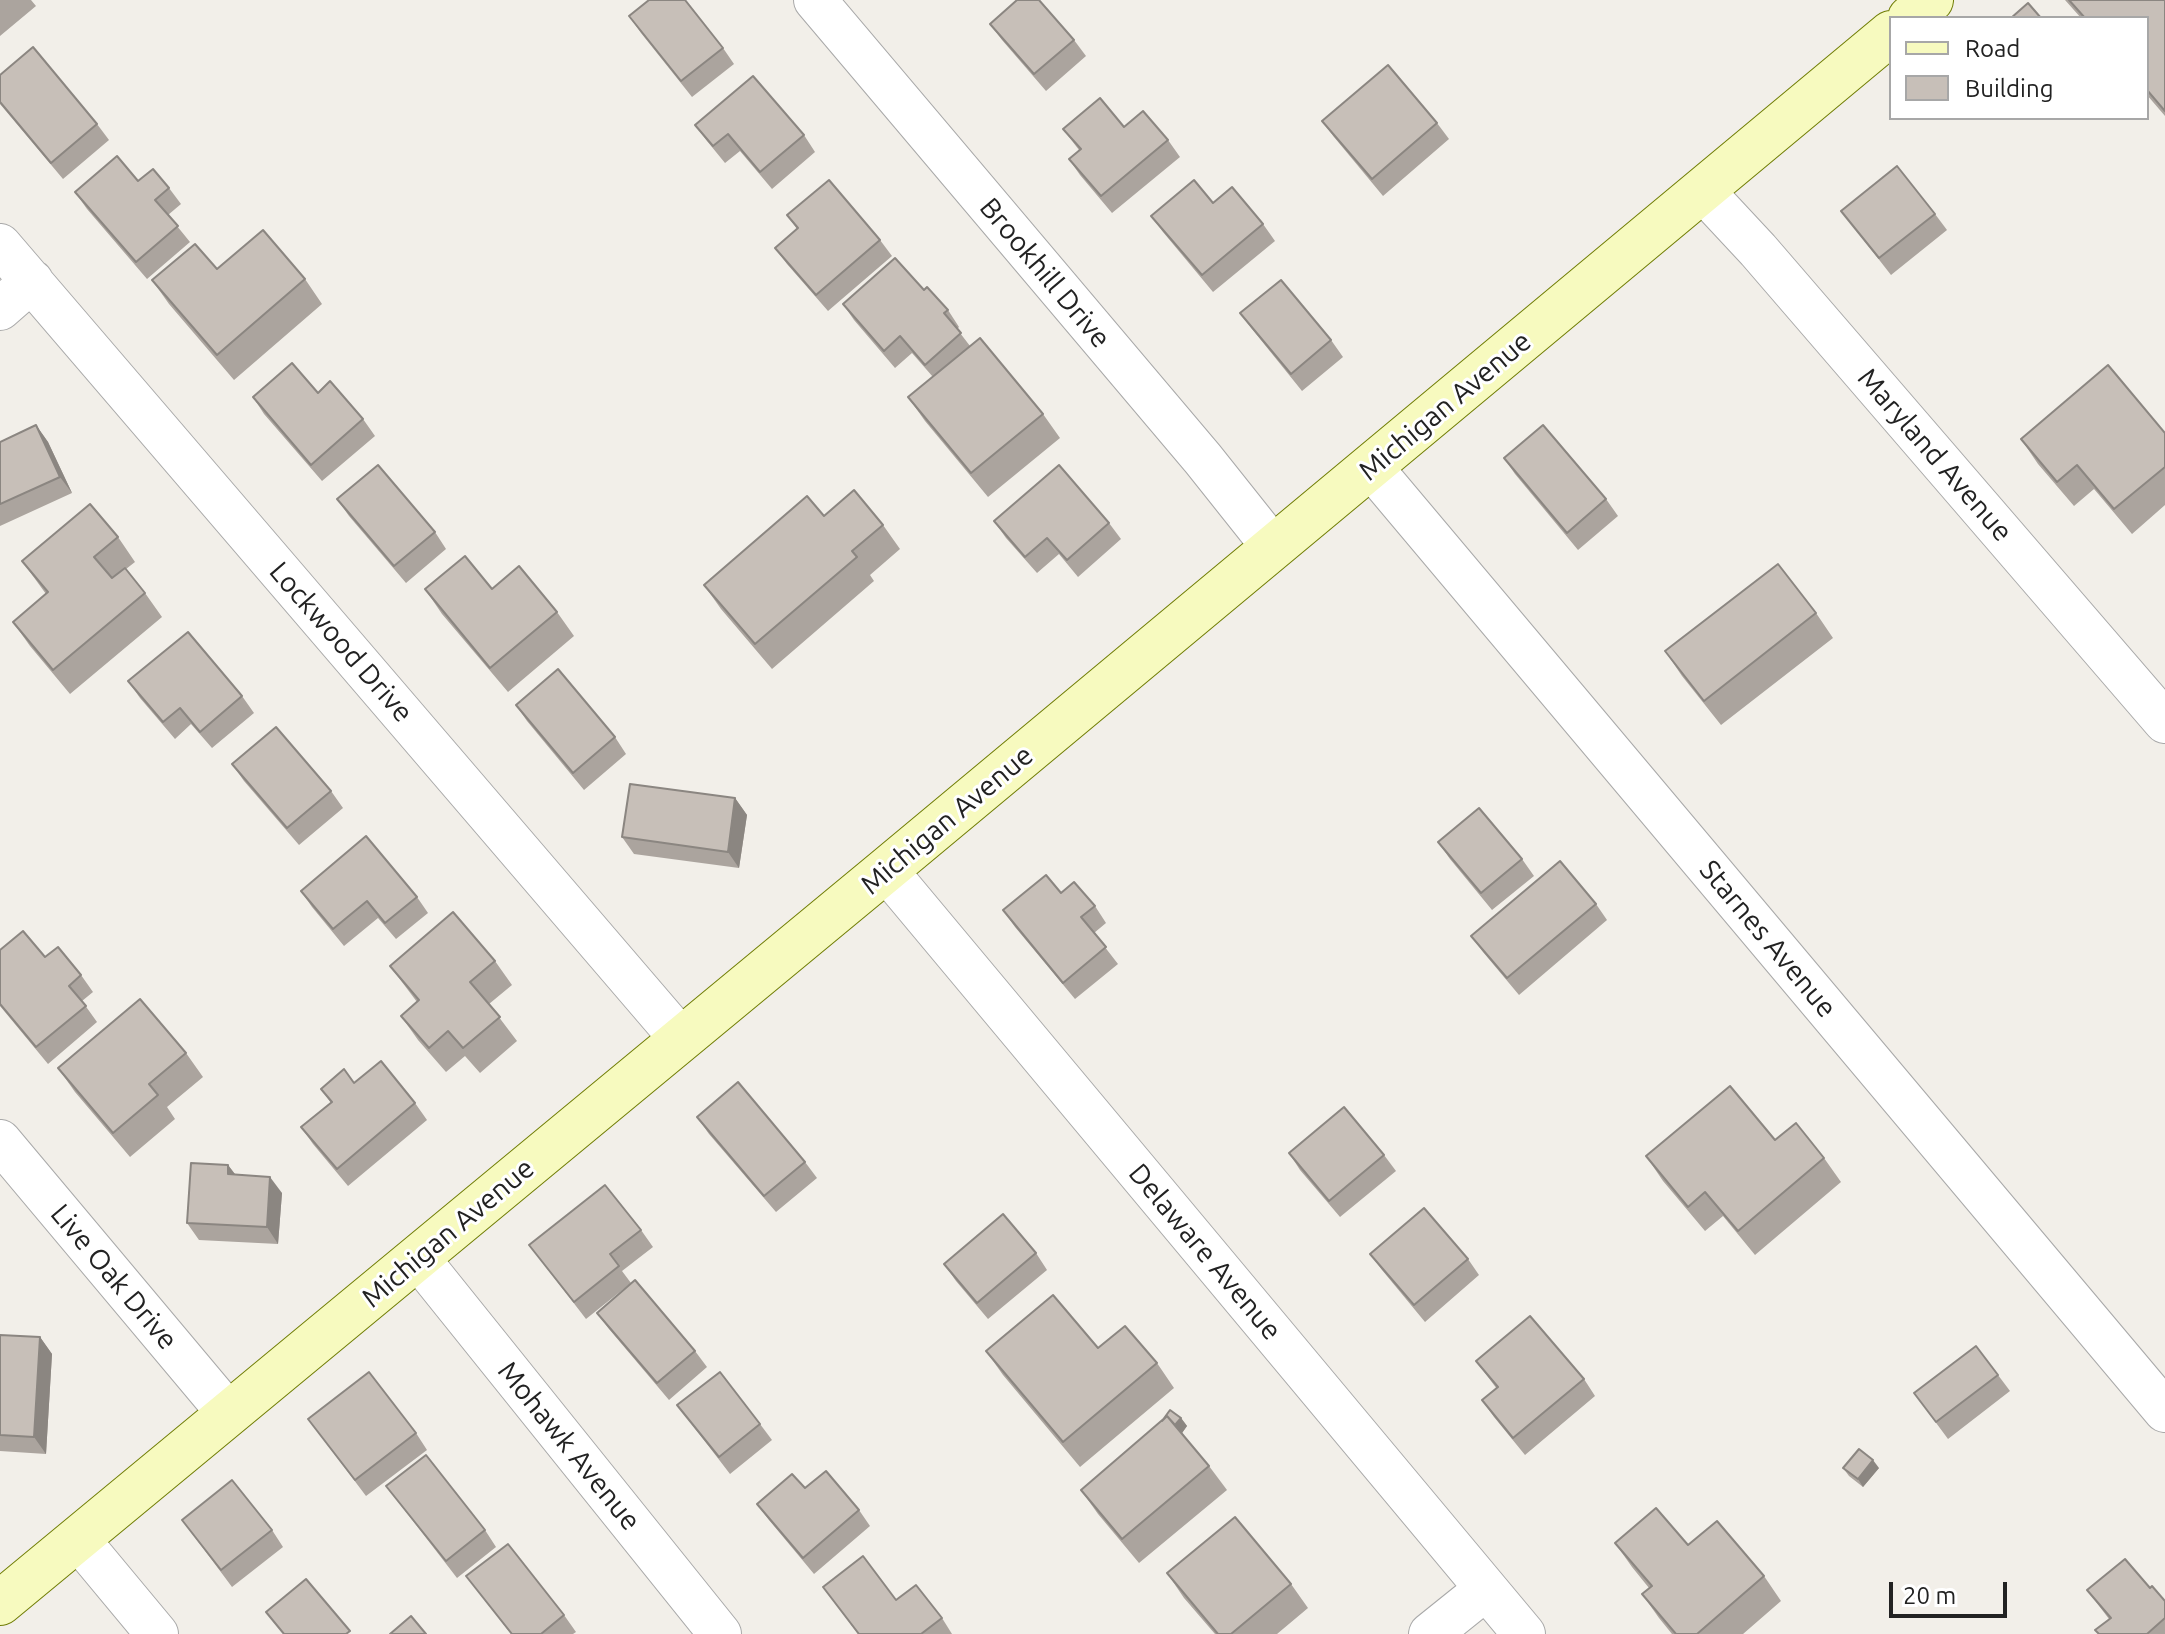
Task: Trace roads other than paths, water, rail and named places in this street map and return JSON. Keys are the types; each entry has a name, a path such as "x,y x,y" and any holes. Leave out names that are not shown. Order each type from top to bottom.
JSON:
{"street":[{"name":"Brookhill Drive","path":"815,0 1203,459 1273,547"},
{"path":"1912,16 1931,0"},
{"name":"Michigan Avenue","path":"0,1603 1889,35"},
{"name":"Maryland Avenue","path":"1703,191 1758,250 2165,722"},
{"name":"Lockwood Drive","path":"0,245 681,1039"},
{"path":"0,309 32,281"},
{"name":"Starnes Avenue","path":"1371,467 2165,1411"},
{"name":"Delaware Avenue","path":"886,870 1524,1634"},
{"name":"Live Oak Drive","path":"0,1141 229,1414"},
{"name":"Mohawk Avenue","path":"418,1258 720,1634"},
{"path":"78,1539 157,1634"},
{"path":"1430,1634 1486,1589"}]}
